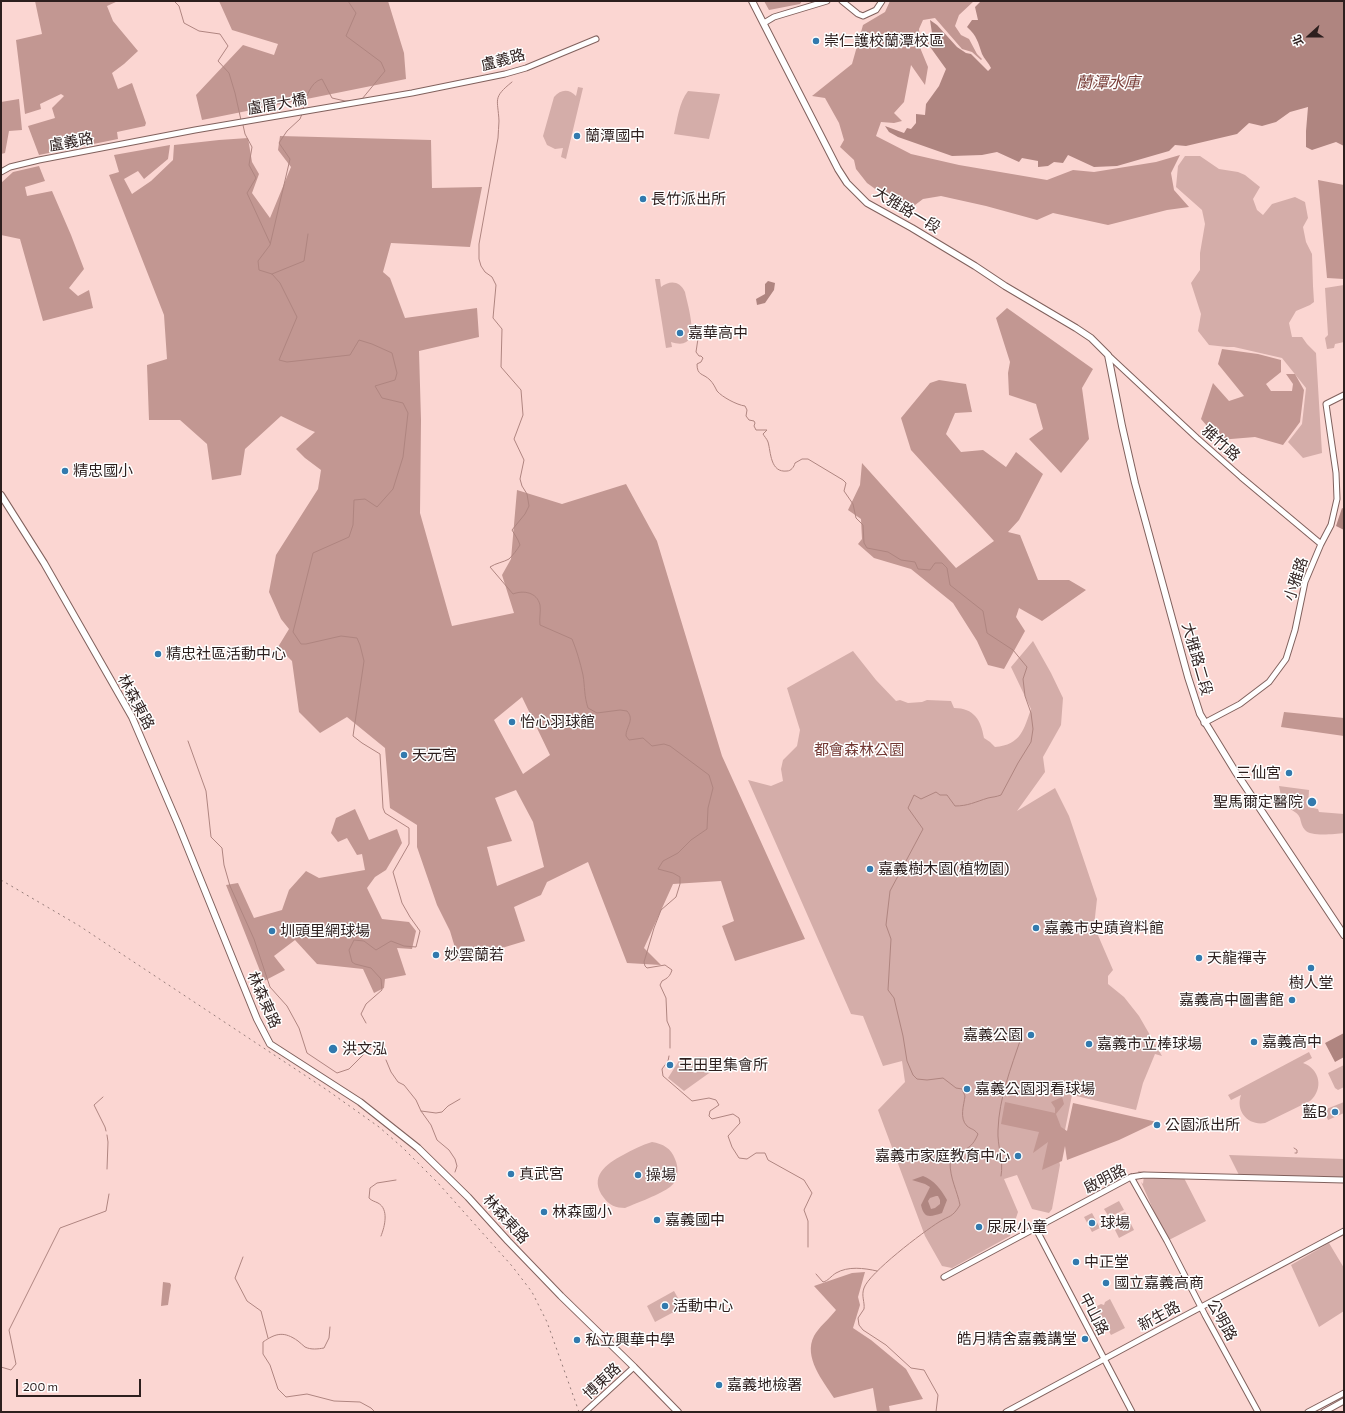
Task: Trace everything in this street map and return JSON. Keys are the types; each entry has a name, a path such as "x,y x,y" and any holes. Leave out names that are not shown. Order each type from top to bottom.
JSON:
{"main road":[{"name":"大雅路一段","path":"752,1 838,169 847,183 867,203 912,228 1076,328 1091,338 1108,355"},
{"name":"大雅路二段","path":"1108,355 1126,449 1145,525 1200,714 1204,723 1344,935"},
{"name":"林森東路","path":"1,495 44,563 132,717 178,824 257,1019 270,1044 360,1102 418,1148 468,1197 561,1296 678,1412"}],"street":[{"path":"764,23 774,17 827,1"},
{"path":"842,1 858,14 863,16 876,10 882,1"},
{"name":"盧義路","path":"412,93 505,74 526,68 596,39"},
{"name":"盧厝大橋","path":"146,139 412,93"},
{"name":"盧義路","path":"1,172 10,167 39,160 146,139"},
{"name":"雅竹路","path":"1108,355 1241,478 1321,544"},
{"name":"小雅路","path":"1204,723 1240,704 1269,682 1286,658 1305,582 1321,544 1331,525 1337,498 1336,473 1326,404 1344,395"},
{"name":"啟明路","path":"944,1277 1131,1177 1144,1175 1344,1180"},
{"name":"公明路","path":"1131,1177 1167,1241 1258,1412"},
{"name":"中山路","path":"1035,1227 1132,1412"},
{"name":"新生路","path":"1006,1412 1344,1231"},
{"name":"博東路","path":"585,1412 634,1367"},
{"path":"1308,1412 1344,1393"},
{"path":"1324,1412 1344,1401"}],"green space":[{"path":"578,87 583,88 566,159 561,157 563,148 555,149 547,145 543,136 554,97 562,91 571,92 576,96"},
{"path":"688,91 720,94 709,139 674,134 680,106"},
{"path":"1185,156 1200,156 1219,169 1238,172 1245,175 1260,187 1253,199 1257,210 1263,215 1272,204 1295,197 1305,202 1308,218 1303,227 1306,242 1312,254 1314,302 1296,311 1289,323 1292,337 1302,337 1316,353 1322,453 1303,458 1288,442 1302,424 1306,388 1282,358 1234,347 1209,345 1198,331 1201,314 1191,283 1200,270 1200,253 1205,224 1202,210 1176,187 1178,166"},
{"path":"655,279 660,279 661,287 668,283 674,283 683,288 692,327 691,335 688,341 681,344 671,342 672,347 666,348"},
{"path":"1344,285 1344,342 1335,344 1334,348 1327,349 1325,338 1328,335 1325,288"},
{"name":"都會森林公園","path":"1033,641 1063,698 1061,725 1043,757 1045,772 1017,811 1055,788 1069,816 1097,899 1094,926 1113,970 1108,976 1108,984 1124,997 1139,1016 1162,1056 1155,1054 1143,1083 1136,1110 1072,1095 1059,1160 1060,1165 1052,1209 1049,1213 1032,1209 1017,1175 1004,1179 1018,1212 1010,1236 952,1268 942,1266 925,1236 878,1110 905,1082 902,1061 883,1066 863,1016 851,1014 748,780 771,786 783,781 781,769 783,760 797,746 800,730 787,688 853,651 876,680 896,701 900,700 908,703 927,700 951,701 954,708 967,710 975,716 981,726 984,738 995,747 1004,746 1011,743 1020,735 1031,709 1011,667"},
{"path":"1279,786 1309,790 1308,807 1318,809 1319,812 1344,814 1344,833 1312,834 1305,830 1297,814 1293,810 1283,806"},
{"path":"1309,1052 1312,1058 1303,1063 1313,1070 1318,1080 1317,1091 1310,1101 1265,1123 1259,1123 1249,1120 1242,1112 1240,1107 1241,1095 1231,1100 1228,1095"},
{"path":"680,1059 712,1071 684,1091 668,1078"},
{"path":"1344,1065 1344,1087 1338,1090 1335,1088 1328,1073"},
{"name":"藍B","path":"1344,1102 1344,1113 1328,1120 1324,1110"},
{"name":"操場","path":"652,1142 666,1147 673,1155 678,1170 677,1177 673,1184 661,1193 625,1208 616,1207 610,1204 604,1198 598,1184 598,1178 601,1172 605,1167 617,1159"},
{"path":"1229,1155 1344,1159 1344,1179 1240,1177"},
{"path":"1138,1171 1183,1176 1206,1221 1167,1241 1141,1182 1143,1184 1144,1175 1140,1176"},
{"name":"球場","path":"1119,1201 1124,1210 1109,1217 1104,1209"},
{"name":"球場","path":"1125,1212 1129,1219 1114,1228 1110,1220"},
{"name":"球場","path":"1092,1213 1100,1228 1092,1232 1084,1217"},
{"name":"球場","path":"1130,1222 1134,1230 1119,1238 1115,1230"},
{"path":"1329,1243 1344,1268 1344,1311 1319,1327 1291,1265"},
{"name":"活動中心","path":"674,1291 683,1307 655,1322 647,1306"},
{"path":"1110,1299 1125,1328 1111,1335 1095,1307 1101,1304 1104,1305 1105,1302"}],"shaded area":[{"path":"35,1 118,1 107,6 113,21 138,51 112,73 118,89 132,83 146,123 145,126 117,132 118,139 39,155 28,126 55,118 52,108 64,96 61,94 40,104 41,109 25,114 16,40 42,34"},
{"path":"219,1 388,1 404,53 406,79 202,120 196,95 243,45 274,55 278,44 232,30"},
{"path":"764,1 802,1 800,4 769,10"},
{"path":"890,1 974,1 959,15 955,26 961,35 969,39 977,54 982,59 981,60 972,52 962,49 935,18 923,20 919,29 921,50 928,67 925,85 911,65 904,102 894,113 902,121 894,123 881,122 876,136 911,154 959,165 1047,180 1073,170 1094,172 1156,162 1180,155 1171,173 1174,190 1189,207 1167,210 1108,225 1053,213 1037,220 986,206 941,196 923,199 911,208 903,209 867,183 856,169 854,160 840,147 844,140 839,123 825,98 812,96 852,64 863,25 885,12"},
{"path":"19,99 22,130 9,131 5,153 1,154 1,102"},
{"path":"280,136 431,140 432,188 482,187 470,247 391,243 383,272 390,278 405,318 477,308 479,337 419,351 421,420 420,513 452,626 514,613 502,575 511,559 517,490 562,504 626,484 657,541 722,756 805,939 735,961 722,926 734,921 721,881 673,884 644,948 661,965 627,963 588,862 547,882 541,895 514,907 525,941 459,961 450,931 437,905 417,847 417,825 390,808 385,748 347,717 320,733 299,712 292,661 278,647 289,629 281,619 269,592 276,555 318,489 321,470 296,449 315,432 281,416 245,449 241,475 212,480 207,444 180,420 149,420 147,365 167,359 164,315 109,175 119,172 114,155 170,145 168,159 144,179 138,171 124,179 132,194 151,181 173,160 174,145 248,138 252,162 259,174 252,193 270,218 291,167 278,150","holes":["522,697 550,755 523,774 494,720","516,790 533,822 544,867 497,886 487,847 512,841 495,798"]},
{"path":"39,166 45,181 25,187 27,196 52,191 84,269 69,288 78,296 89,290 93,308 43,321 20,239 1,235 1,183 13,172"},
{"path":"1318,180 1344,185 1344,279 1327,278"},
{"path":"1007,308 1093,369 1082,388 1089,439 1061,473 1029,439 1043,429 1036,404 1009,395 1008,373 1010,362 996,318"},
{"path":"1222,349 1258,354 1281,360 1281,372 1266,384 1271,391 1292,391 1293,384 1286,374 1295,374 1304,390 1300,422 1283,445 1255,437 1219,440 1201,419 1213,383 1229,401 1244,396 1218,364"},
{"path":"939,380 966,384 972,412 955,413 946,434 961,452 983,450 1006,467 1016,452 1043,474 1019,520 1008,532 1020,535 1038,580 1069,580 1086,590 1042,621 1019,608 1016,617 1025,631 1004,669 988,665 977,641 953,603 911,569 874,558 858,544 862,539 861,519 848,510 860,485 862,463 956,568 994,541 911,450 901,418 930,383"},
{"path":"1284,712 1344,718 1344,736 1281,727"},
{"path":"355,809 369,840 397,829 402,843 386,870 375,877 367,888 382,919 409,922 416,931 412,949 397,948 406,975 385,979 384,988 374,993 363,969 317,964 295,940 274,956 285,970 264,981 226,885 238,883 254,918 282,910 289,890 306,871 319,878 365,870 362,854 357,855 347,838 338,842 331,833 336,818"},
{"path":"1062,1097 1064,1104 1056,1114 1061,1127 1067,1131 1073,1103 1157,1122 1119,1140 1067,1160 1065,1146 1062,1161 1042,1170 1048,1142 1033,1153 1039,1132 1001,1124 1005,1102 1055,1113 1055,1108 1051,1102"},
{"path":"865,1272 858,1297 860,1305 853,1328 871,1340 906,1369 923,1399 889,1406 890,1412 877,1412 873,1388 834,1398 816,1368 811,1352 811,1344 814,1336 836,1310 814,1286 852,1273"},
{"path":"163,1282 170,1283 171,1285 168,1305 161,1306"}],"water":[{"name":"蘭潭水庫","path":"981,1 1344,1 1344,146 1336,142 1312,150 1306,147 1308,107 1290,112 1276,122 1262,126 1249,123 1237,134 1186,146 1175,145 1169,151 1117,166 1094,167 1068,155 1063,163 1054,162 1048,166 1038,167 1038,161 1022,158 1019,162 997,152 982,155 952,156 898,137 889,132 885,126 904,133 907,128 911,129 916,123 916,114 925,115 926,104 939,86 946,69 928,44 932,33 930,20 937,25 957,47 966,53 971,54 988,71 991,68 983,56 975,36 967,27 972,20 978,20 975,7"},
{"path":"768,281 775,283 774,290 765,303 757,305 756,299 765,294 765,284"},
{"path":"1342,508 1344,509 1344,530 1336,526"},
{"path":"1344,1033 1344,1057 1335,1062 1325,1043"},
{"path":"923,1176 937,1185 947,1200 942,1213 928,1216 924,1213 921,1205 930,1187 912,1180","holes":["938,1196 940,1204 931,1209 928,1201 930,1198"]}],"waterway":[{"path":"174,1 179,6 184,23 199,31 220,34 228,46 218,61 229,73 241,120"},
{"path":"348,1 356,13 346,36 381,62 385,71 362,99"},
{"path":"303,109 307,95 314,83 322,79 332,98 353,101"},
{"path":"512,82 501,92 497,103 499,121 498,138 479,244 479,259 481,266 485,272 492,277 496,285 493,318 502,329 501,367 521,390 523,415 514,439 524,460 520,479 527,494 529,506 525,514 512,530 518,540 520,545 519,547 509,559 490,567 513,594 525,592 536,597 540,605 540,625 572,639 583,675 588,708 597,713 620,710 627,711 630,720 626,736 629,740 643,738 652,746 664,744 670,746 709,775 713,788 708,808 707,829 691,840 678,853 663,861 658,869 673,873 680,877 680,884 676,897 661,910 644,962 647,968 665,965 672,970 670,975 662,981 660,985 666,998 667,1021 670,1028 670,1048"},
{"path":"302,114 300,119 287,131 279,143 290,159 270,245 258,261 259,270 272,274 280,283 297,317 279,360 287,362 350,355 359,340 372,344 392,353 397,373 395,380 375,386 382,398 403,403 408,413 403,457 393,489 377,507 365,499 354,500 353,525 349,537 313,553 293,632 301,644 341,636 357,638 364,661 353,736 380,754 383,808 385,813 409,828 409,844 393,872 402,903 420,931 416,947 404,946 391,941 376,950 364,941 354,940 349,950 352,962 371,968 381,979 382,990 366,1004 361,1014 366,1023"},
{"path":"243,125 245,134 252,147 249,165 256,178 247,193 270,243"},
{"path":"272,274 304,261 308,234"},
{"path":"700,325 696,352 703,358 701,362 697,364 698,371 710,380 722,396 745,406 747,410 746,416 749,420 754,421 756,430 767,430 763,434 768,442 772,461 777,469 781,471 788,471 794,466 795,463 802,459 808,459 843,480 846,483 844,491 853,504 856,518 863,525 864,543 867,548 888,552 901,560 915,562 918,569 930,570 935,563 942,563 947,568 950,585 983,611 987,633 1013,650 1027,667 1023,679 1025,696 1031,713 1033,729 1031,742 1001,795 960,806 955,806 947,795 940,795 936,792 921,799 914,795 908,808 923,829 890,891 886,925 891,939 888,990 894,998 907,1061 913,1075 917,1079 927,1080 943,1078 956,1088 962,1089 965,1096 963,1119 967,1126 978,1134 970,1146 950,1162 952,1179 960,1205 953,1214 921,1234 897,1253 868,1281 864,1288 863,1294 864,1309 858,1318 859,1325 863,1330 886,1345 911,1368 924,1370 938,1395 936,1412"},
{"path":"188,741 206,791 211,837 222,848 224,865 230,886 254,939 270,987 287,1006 299,1028 307,1053 337,1073 349,1069 376,1042"},
{"path":"1001,1176 1002,1165 998,1136 999,1118 1006,1083 1021,1038"},
{"path":"669,1056 668,1061 662,1069 663,1076 692,1101 709,1098 716,1100 719,1105 710,1111 709,1116 712,1119 733,1114 739,1118 740,1123 728,1136 732,1147 739,1158 747,1159 756,1153 765,1153 768,1160 804,1180 812,1193 804,1210 808,1221 808,1247"},
{"path":"386,1060 391,1072 398,1082 404,1085 416,1100 421,1111 431,1125 437,1140 449,1150 455,1159 457,1166 455,1172"},
{"path":"103,1097 94,1105 106,1131"},
{"path":"421,1111 436,1113 442,1112 448,1106 460,1099"},
{"path":"107,1135 107,1169"},
{"path":"1294,1148 1297,1150 1297,1153 1295,1153"},
{"path":"381,1236 385,1223 385,1213 384,1209 378,1203 369,1198 370,1188 377,1183 396,1180"},
{"path":"1,1367 11,1370 16,1364 9,1330 60,1228 106,1211 109,1194"},
{"path":"243,1257 235,1278 247,1301 261,1311 268,1338"},
{"path":"816,1274 823,1282 836,1273 846,1269 861,1268 877,1271"},
{"path":"330,1327 329,1338 324,1348 307,1348 293,1338 280,1334 263,1342 263,1354 270,1365 278,1389 286,1397 307,1394 334,1401 360,1402 375,1412"}],"railway":[{"path":"1,880 78,925 327,1090 379,1127 403,1148 438,1183 512,1266 532,1292 547,1322 579,1412"}],"place":[{"name":"崇仁護校蘭潭校區","path":"816,41"},
{"name":"蘭潭國中","path":"577,136"},
{"name":"長竹派出所","path":"643,199"},
{"name":"嘉華高中","path":"680,333"},
{"name":"精忠國小","path":"65,471"},
{"name":"精忠社區活動中心","path":"158,654"},
{"name":"怡心羽球館","path":"512,722"},
{"name":"天元宮","path":"404,755"},
{"name":"三仙宮","path":"1289,773"},
{"name":"聖馬爾定醫院","path":"1312,802"},
{"name":"嘉義樹木園(植物園)","path":"870,869"},
{"name":"嘉義市史蹟資料館","path":"1036,928"},
{"name":"圳頭里網球場","path":"272,931"},
{"name":"妙雲蘭若","path":"436,955"},
{"name":"天龍禪寺","path":"1199,958"},
{"name":"樹人堂","path":"1311,968"},
{"name":"嘉義高中圖書館","path":"1292,1000"},
{"name":"嘉義公園","path":"1031,1035"},
{"name":"嘉義高中","path":"1254,1042"},
{"name":"嘉義市立棒球場","path":"1089,1044"},
{"name":"洪文泓","path":"333,1049"},
{"name":"王田里集會所","path":"670,1065"},
{"name":"嘉義公園羽看球場","path":"967,1089"},
{"name":"藍B","path":"1335,1112"},
{"name":"公園派出所","path":"1157,1125"},
{"name":"嘉義市家庭教育中心","path":"1018,1156"},
{"name":"真武宮","path":"511,1174"},
{"name":"操場","path":"638,1175"},
{"name":"林森國小","path":"544,1212"},
{"name":"嘉義國中","path":"657,1220"},
{"name":"球場","path":"1092,1223"},
{"name":"尿尿小童","path":"979,1227"},
{"name":"中正堂","path":"1076,1262"},
{"name":"國立嘉義高商","path":"1106,1283"},
{"name":"活動中心","path":"665,1306"},
{"name":"皓月精舍嘉義講堂","path":"1085,1339"},
{"name":"私立興華中學","path":"577,1340"},
{"name":"嘉義地檢署","path":"719,1385"}]}
